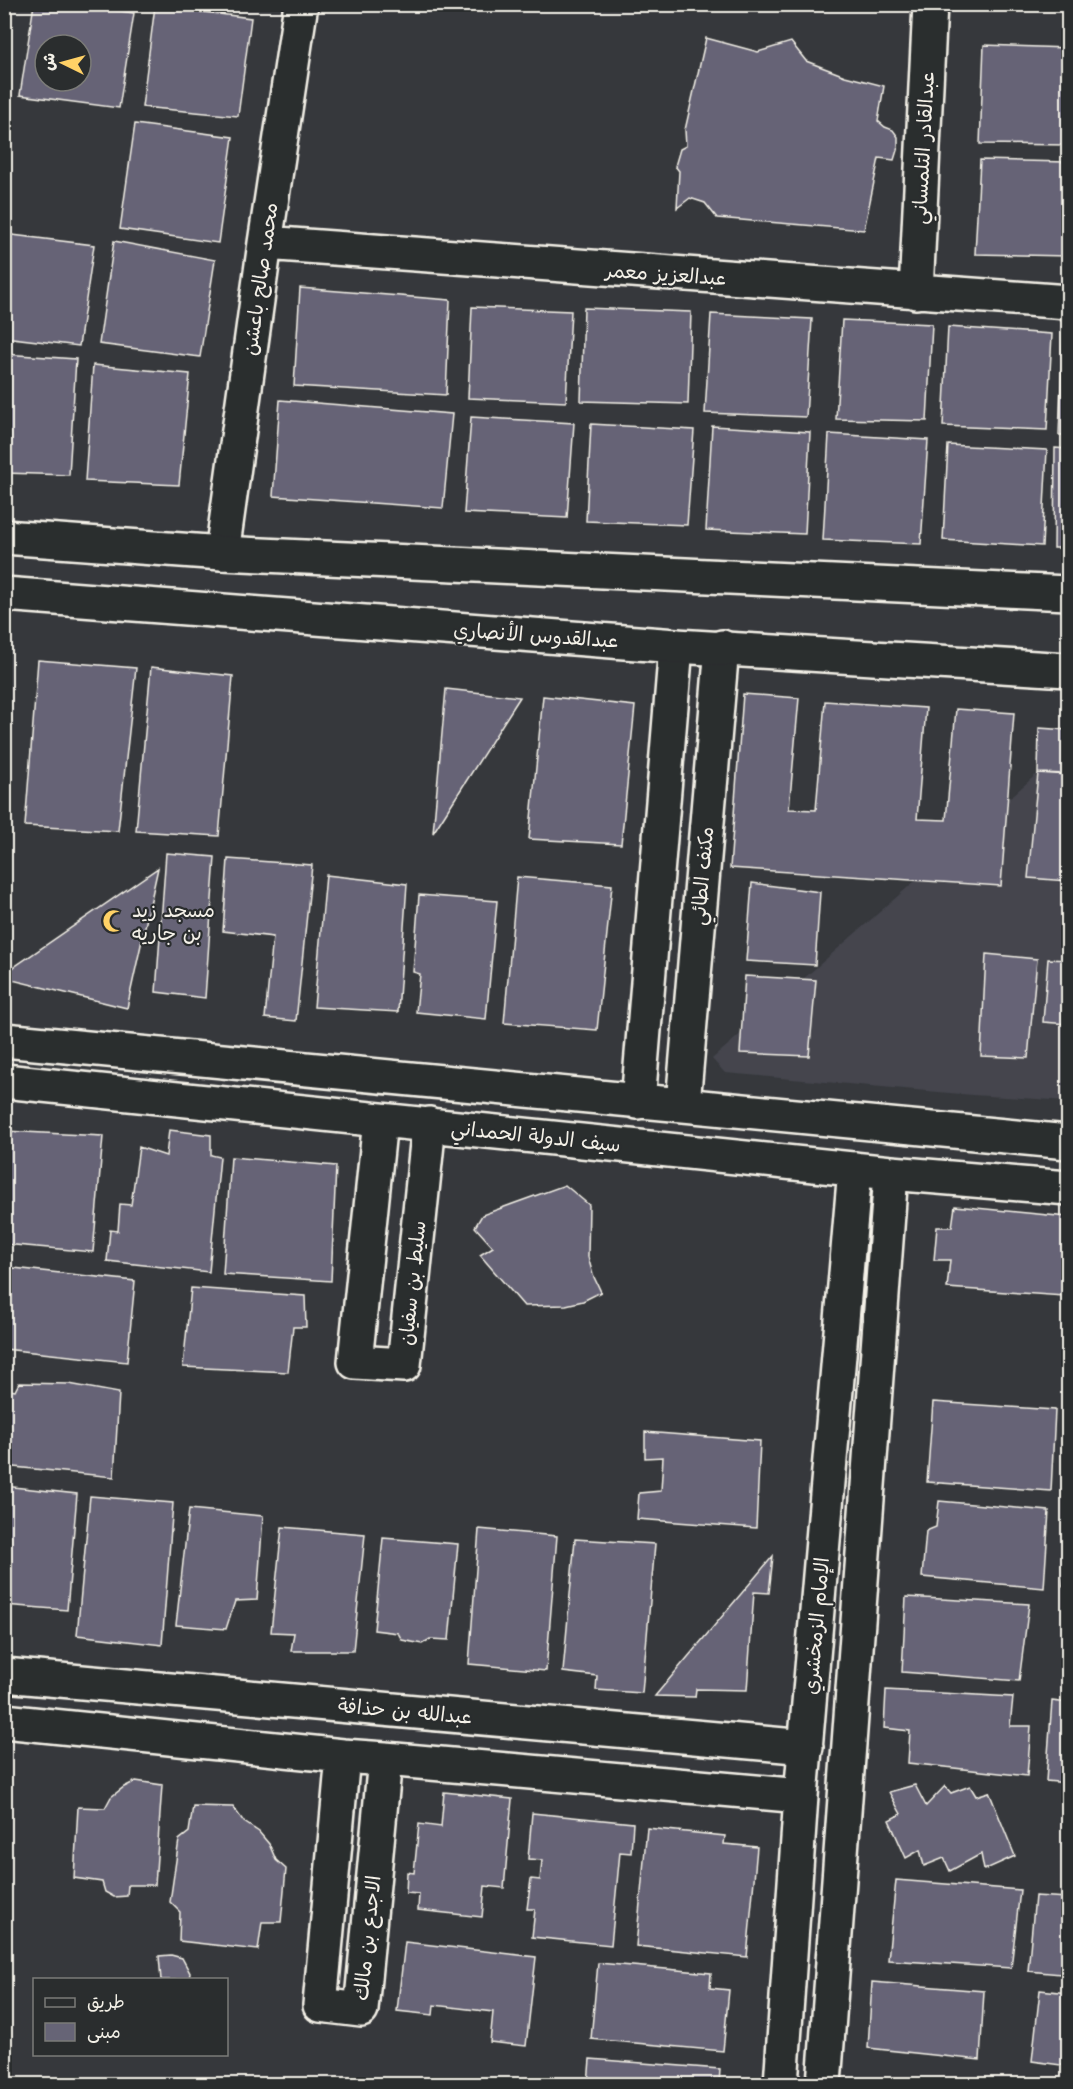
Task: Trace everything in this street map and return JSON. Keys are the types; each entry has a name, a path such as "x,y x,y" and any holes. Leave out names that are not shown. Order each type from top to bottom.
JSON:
{"street":[{"name":"محمد صالح باعشن","path":"222,554 301,4"},
{"name":"عبدالقادر التلمساني","path":"916,292 930,4"},
{"name":"عبدالعزيز معمر","path":"265,243 1068,302"},
{"path":"4,537 222,554 1068,593"},
{"name":"عبدالقدوس الأنصاري","path":"4,594 676,646 722,647 1068,670"},
{"path":"638,1102 676,646"},
{"name":"مكنف الطائي","path":"683,1104 722,647"},
{"path":"4,1040 1068,1142"},
{"name":"سيف الدولة الحمداني","path":"4,1081 891,1173 1068,1188"},
{"name":"سليط بن سفيان","path":"380,1120 355,1362 404,1365 429,1124"},
{"name":"الإمام الزمخشري","path":"781,2085 801,1796 855,1169"},
{"name":"الإمام الزمخشري","path":"824,2085 891,1173"},
{"name":"عبدالله بن حذافة","path":"4,1675 806,1747"},
{"path":"4,1721 343,1756 801,1796"},
{"name":"الاجدع بن مالك","path":"343,1756 320,2005 361,2010 385,1759"}],"shaded area":[{"path":"1038,773 1068,775 1068,1101 972,1095 725,1073 712,1059"}],"building":[{"path":"34,4 71,4 134,13 119,108 20,95"},
{"path":"155,6 251,18 238,116 142,107"},
{"path":"706,38 758,52 791,42 806,61 845,76 884,86 878,121 893,130 898,137 898,147 894,160 879,158 864,230 717,218 705,203 690,198 677,208 679,171 675,166 680,149 686,146 685,130"},
{"path":"984,45 1068,48 1068,145 980,144"},
{"path":"135,124 233,137 218,243 120,229"},
{"path":"980,160 1068,162 1068,256 975,254"},
{"path":"4,234 94,245 79,346 4,337"},
{"path":"114,241 215,260 200,357 99,344"},
{"path":"300,288 450,300 446,395 294,386"},
{"path":"472,307 571,311 566,402 468,398"},
{"path":"584,308 691,312 688,404 581,401"},
{"path":"711,314 812,319 806,417 705,413"},
{"path":"842,320 932,324 927,421 836,419"},
{"path":"948,327 1052,334 1047,430 943,426"},
{"path":"1063,333 1068,334 1068,435 1059,435"},
{"path":"4,354 76,359 69,475 4,473"},
{"path":"93,365 190,374 179,485 85,481"},
{"path":"280,400 452,414 443,508 273,496"},
{"path":"471,417 574,423 567,518 464,513"},
{"path":"591,424 694,430 687,525 586,521"},
{"path":"712,426 810,432 805,534 706,530"},
{"path":"829,434 928,440 921,544 823,540"},
{"path":"948,445 1047,450 1042,546 943,540"},
{"path":"1055,448 1068,449 1068,548 1054,548"},
{"path":"38,660 136,668 118,831 25,826"},
{"path":"151,667 233,676 219,836 136,831"},
{"path":"446,689 520,697 433,833"},
{"path":"743,694 799,698 789,809 816,810 825,701 926,708 917,819 946,820 956,709 1014,713 1001,886 730,868"},
{"path":"543,696 635,706 621,844 529,839"},
{"path":"1039,728 1068,730 1068,774 1038,773"},
{"path":"1038,773 1068,775 1068,881 1028,878"},
{"path":"166,853 215,857 205,998 156,992"},
{"path":"228,859 312,865 296,1021 265,1018 273,937 223,931"},
{"name":"مسجد زيد بن جاريه","path":"158,868 127,1008 4,978 4,974"},
{"path":"326,875 407,884 398,1012 314,1007"},
{"path":"517,877 612,885 597,1030 504,1023"},
{"path":"752,883 820,892 815,965 746,961"},
{"path":"419,895 497,901 486,1019 416,1012 420,974 413,972"},
{"path":"986,954 1037,959 1028,1058 981,1056"},
{"path":"1048,959 1068,960 1068,1024 1043,1022"},
{"path":"745,976 816,980 809,1056 740,1053"},
{"path":"169,1130 211,1135 211,1155 220,1157 209,1272 107,1261 110,1230 118,1231 120,1204 131,1205 139,1147 166,1156"},
{"path":"4,1131 103,1136 93,1252 4,1244"},
{"path":"231,1157 336,1166 331,1281 223,1274"},
{"path":"565,1185 589,1205 588,1257 601,1292 583,1301 566,1305 524,1306 480,1255 493,1247 475,1227 482,1215"},
{"path":"955,1206 1068,1217 1064,1296 947,1288 950,1260 934,1260 937,1227 952,1227"},
{"path":"4,1267 135,1281 127,1362 4,1349"},
{"path":"191,1288 305,1296 306,1327 293,1327 288,1372 183,1367"},
{"path":"19,1383 69,1384 119,1393 114,1477 4,1466 4,1389 15,1391"},
{"path":"933,1402 1055,1410 1051,1491 927,1482"},
{"path":"645,1432 760,1441 756,1528 637,1519 639,1493 661,1491 663,1457 645,1458"},
{"path":"4,1486 77,1494 67,1610 4,1605"},
{"path":"90,1496 173,1503 162,1645 77,1635"},
{"path":"939,1501 1049,1511 1044,1588 922,1577 926,1531 936,1527"},
{"path":"189,1509 263,1516 257,1600 235,1601 226,1629 176,1625"},
{"path":"1068,1512 1068,1587 1063,1586"},
{"path":"282,1527 365,1534 353,1651 291,1651 294,1633 271,1632"},
{"path":"479,1529 557,1536 546,1671 469,1664"},
{"path":"383,1538 458,1544 449,1640 430,1639 422,1644 402,1640 398,1633 374,1630"},
{"path":"575,1539 655,1544 642,1693 596,1690 597,1676 563,1672"},
{"path":"773,1556 769,1593 754,1592 747,1690 696,1689 695,1697 655,1696"},
{"path":"906,1597 1029,1604 1019,1681 902,1672"},
{"path":"886,1690 1013,1697 1010,1726 1031,1726 1027,1776 908,1763 910,1731 884,1728"},
{"path":"1052,1701 1068,1703 1068,1783 1046,1781"},
{"path":"136,1781 162,1785 155,1885 128,1885 127,1896 114,1897 105,1892 102,1882 74,1878 78,1807 105,1808 111,1797"},
{"path":"915,1785 926,1806 945,1786 951,1793 970,1786 976,1796 989,1792 1015,1856 984,1870 981,1854 950,1871 944,1858 924,1866 920,1850 906,1858 889,1820 901,1814 889,1792"},
{"path":"444,1792 512,1799 504,1888 485,1886 482,1917 418,1910 419,1894 406,1893 407,1872 414,1873 419,1824 441,1827"},
{"path":"193,1806 233,1807 244,1822 259,1832 269,1844 276,1860 286,1869 281,1922 262,1922 258,1950 179,1941 180,1912 170,1902 179,1840 189,1832"},
{"path":"532,1813 633,1823 631,1853 620,1852 611,1945 532,1937 535,1909 527,1909 531,1879 540,1880 542,1860 528,1859"},
{"path":"647,1828 725,1836 724,1844 757,1847 747,1957 636,1946"},
{"path":"896,1880 1020,1890 1011,1968 888,1960"},
{"path":"1035,1896 1068,1898 1068,1936 1064,1943 1061,1974 1028,1971"},
{"path":"405,1942 536,1957 526,2046 490,2042 493,2012 434,2005 433,2015 397,2011"},
{"path":"171,1955 182,1958 190,1973 189,1978 161,1978 159,1956"},
{"path":"598,1963 711,1973 710,1988 729,1990 723,2051 591,2039"},
{"path":"872,1982 984,1991 980,2060 868,2048"},
{"path":"1040,1990 1068,1993 1068,2066 1032,2061"},
{"path":"590,2059 720,2069 719,2084 588,2084"}],"place":[{"name":"مسجد زيد بن جاريه","path":"114,921"}]}
